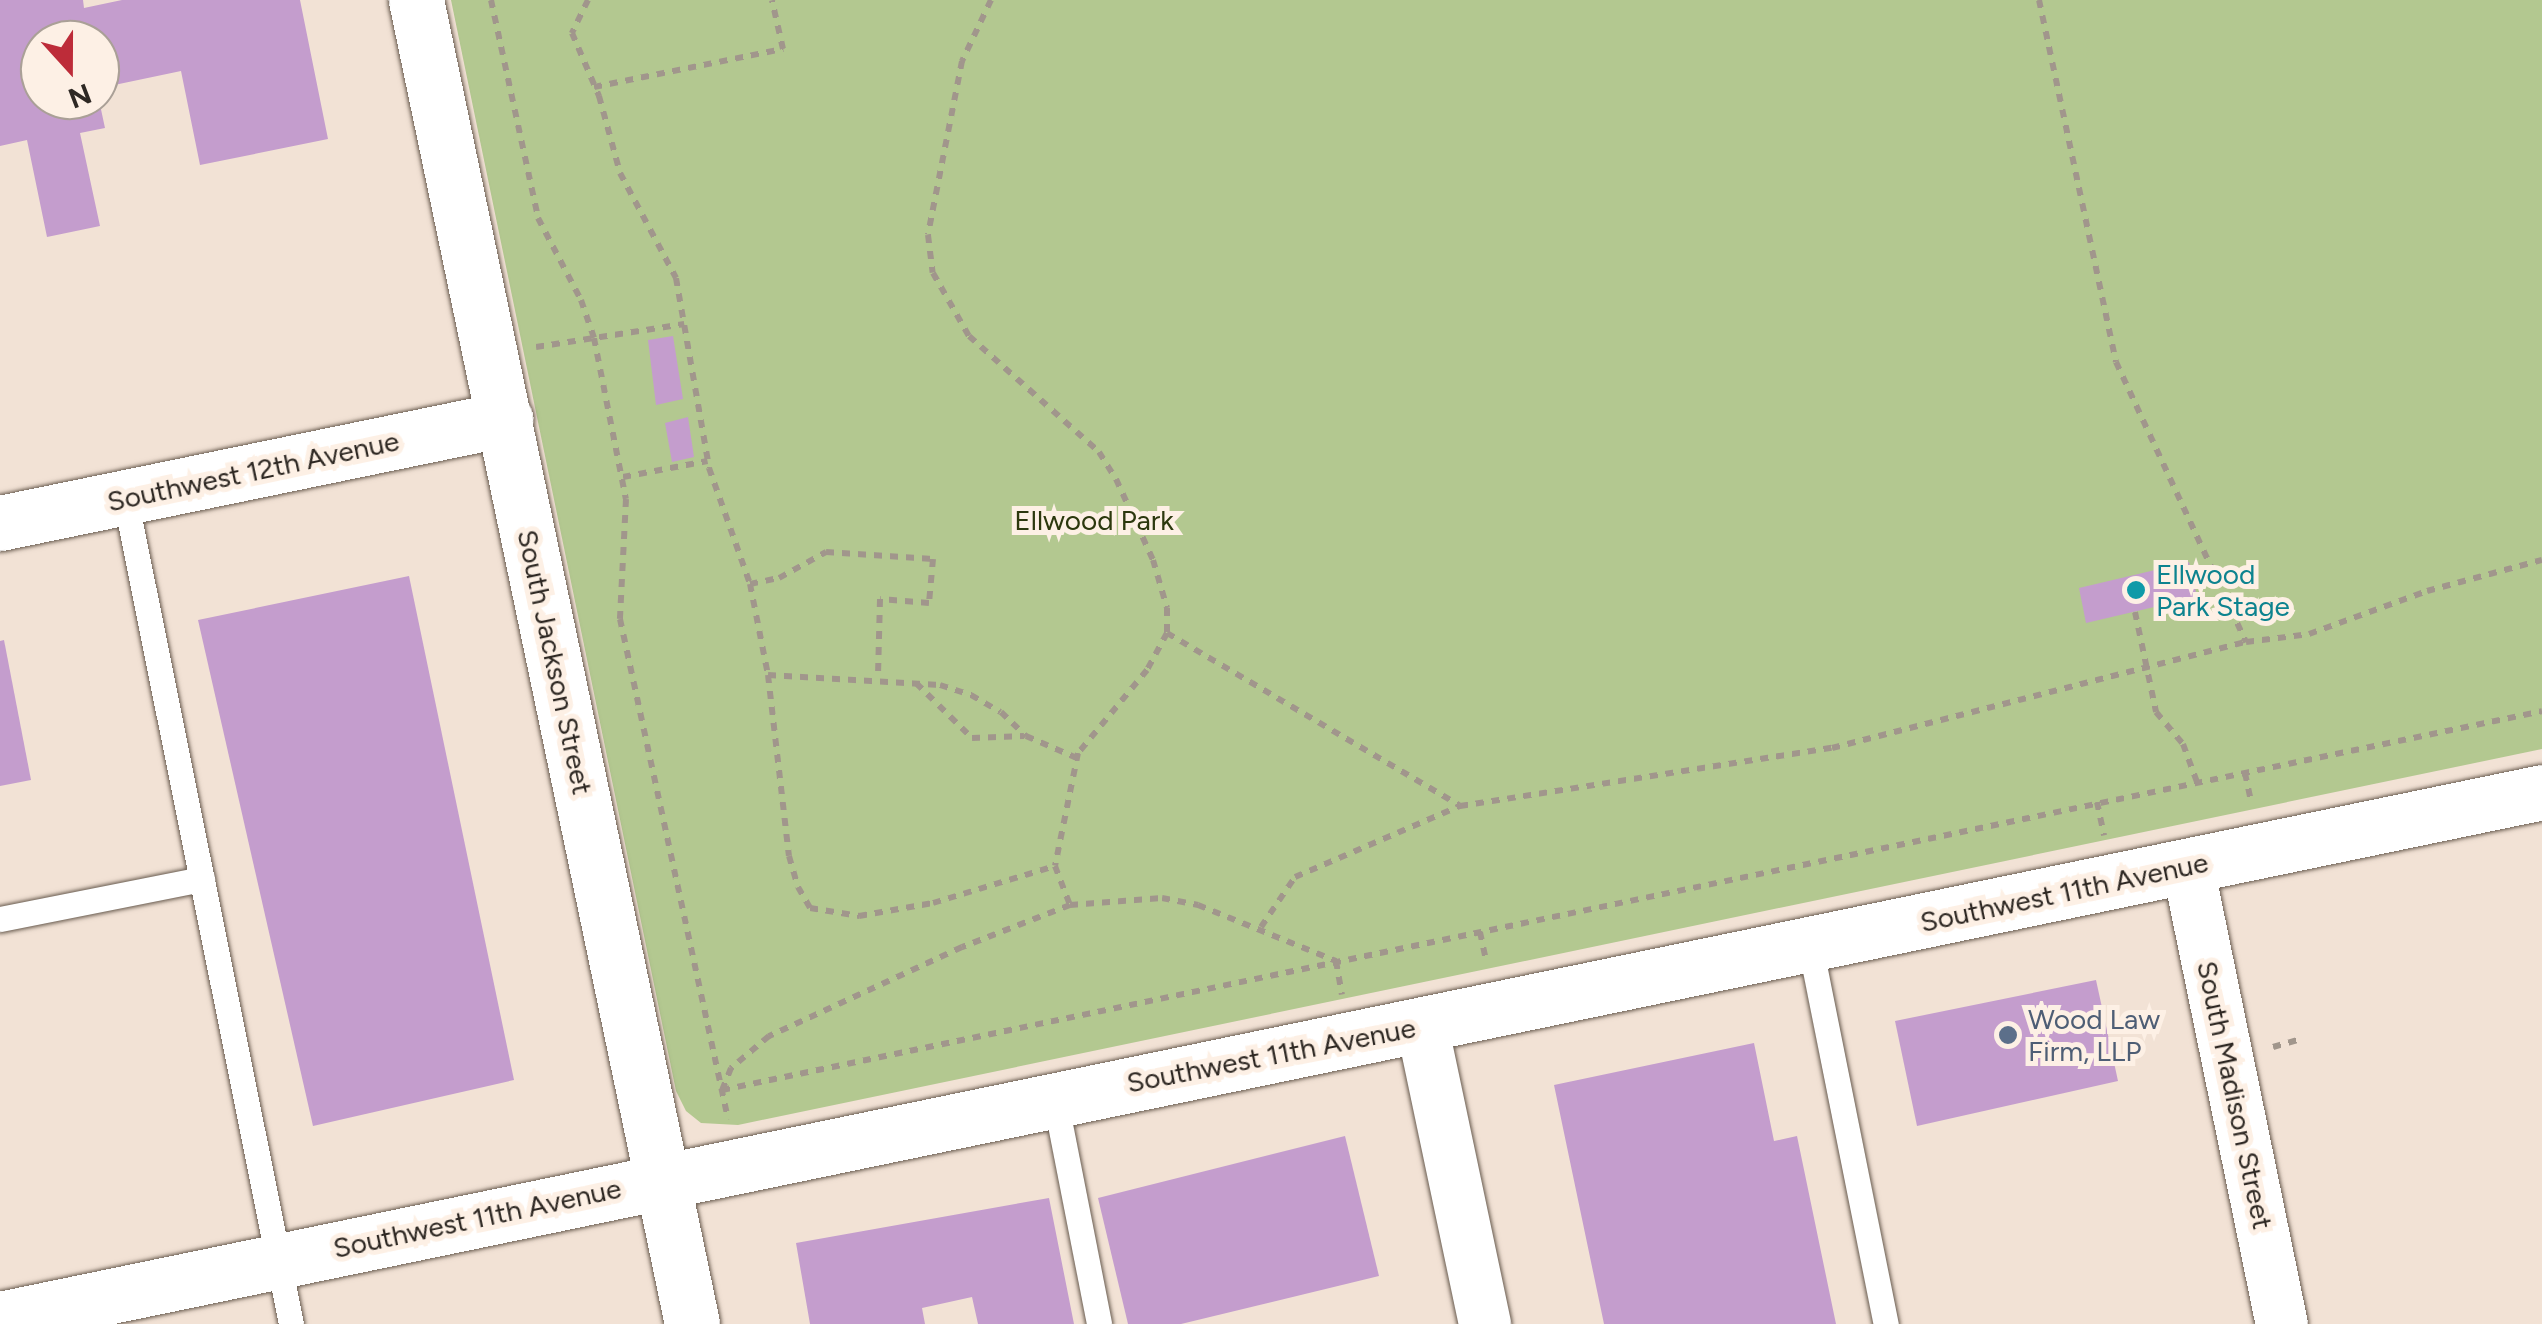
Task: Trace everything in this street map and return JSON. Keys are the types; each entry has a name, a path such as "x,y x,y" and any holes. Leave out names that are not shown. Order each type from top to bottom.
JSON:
{"street":[{"name":"South Jackson Street","path":"416,0 692,1324"},
{"name":"Southwest 12th Avenue","path":"0,523 506,418"},
{"name":"Southwest 11th Avenue","path":"0,1319 2542,792"},
{"name":"South Madison Street","path":"2188,866 2282,1324"},
{"path":"1422,1025 1484,1324"}],"lane":[{"path":"125,497 291,1324"},
{"path":"0,919 202,879"},
{"path":"1810,945 1886,1324"},
{"path":"1055,1099 1100,1324"}],"path":[{"path":"491,0 538,218 581,300 594,338 623,478 626,524 620,619 730,1125"},
{"path":"588,0 572,32 594,86 620,173 676,278 708,461 750,584 768,675 789,856 798,887 810,908 858,916 933,903 1055,866"},
{"path":"594,86 783,49 772,0"},
{"path":"991,0 962,61 928,236 933,273 968,336 1098,452 1108,466 1152,560 1167,608 1167,633 1147,670 1092,733 1077,758 1055,866 1070,905"},
{"path":"2038,0 2116,362 2246,642"},
{"path":"534,347 684,324"},
{"path":"623,478 708,461"},
{"path":"750,584 779,578 826,552 933,558 929,603 880,599 878,678"},
{"path":"1260,927 1295,877 1460,806 1832,748 2246,642 2308,634 2427,591 2542,560"},
{"path":"2135,612 2156,712 2182,744 2197,782"},
{"path":"1167,633 1460,806"},
{"path":"768,675 878,678 971,695 1001,712 1026,736 1077,758"},
{"path":"916,683 972,738 1026,736"},
{"path":"722,1090 2542,711"},
{"path":"2245,772 2252,806"},
{"path":"2097,802 2105,840"},
{"path":"722,1090 731,1068 769,1036 962,947 1070,905 1162,898 1260,927 1336,962"},
{"path":"1480,932 1488,968"},
{"path":"1336,962 1343,1000"},
{"path":"2267,1048 2301,1039"}],"green space":[{"name":"Ellwood Park","path":"451,0 2542,0 2542,749 738,1125 701,1123 686,1111 676,1091"}],"building":[{"path":"0,0 83,0 84,8 122,0 300,0 328,139 200,165 181,71 120,84 120,20 20,20 20,120 103,120 105,128 80,133 100,226 47,237 27,140 0,146"},
{"path":"673,336 683,399 656,405 648,340"},
{"path":"688,417 694,457 672,462 665,423"},
{"path":"2189,562 2197,597 2086,623 2079,588"},
{"path":"409,576 514,1080 313,1126 198,620"},
{"path":"4,640 31,780 0,786 0,641"},
{"path":"2096,980 2118,1081 1917,1126 1895,1021"},
{"path":"1754,1043 1774,1141 1797,1136 1836,1324 1604,1324 1554,1085"},
{"path":"1345,1136 1379,1276 1181,1324 1128,1324 1098,1198"},
{"path":"1049,1198 1074,1324 978,1324 972,1297 922,1308 925,1324 810,1324 796,1243"}],"place":[{"name":"Ellwood Park Stage","path":"2136,590"},
{"name":"Wood Law Firm, LLP","path":"2008,1035"}]}
